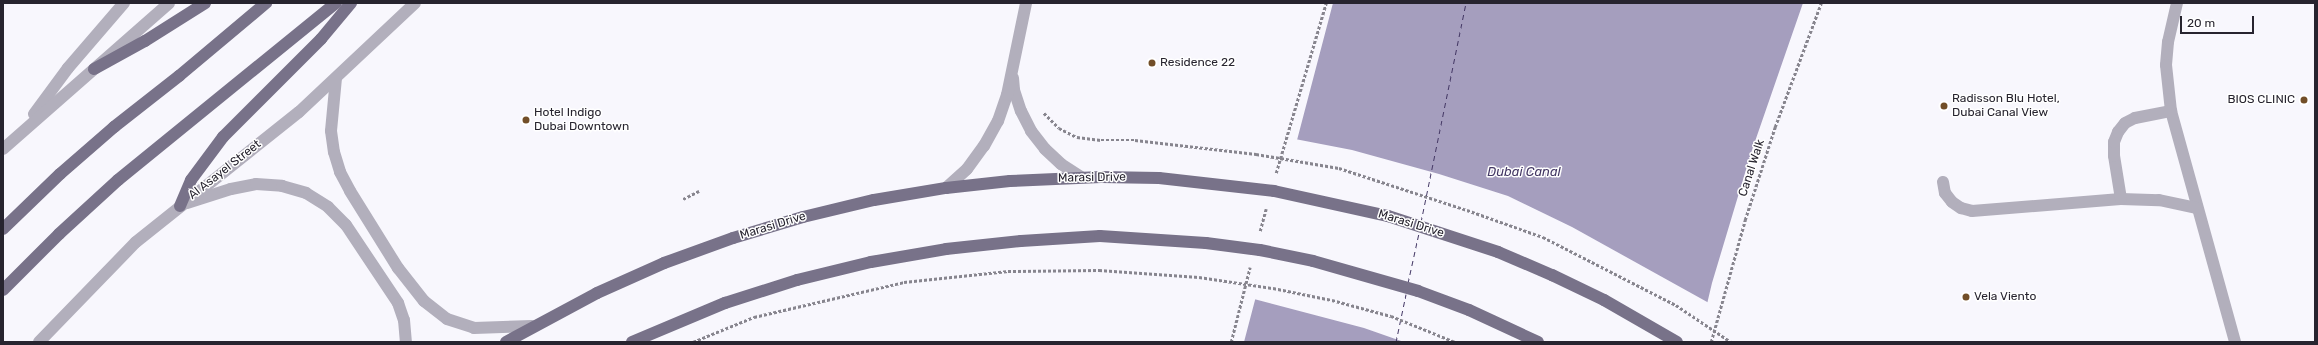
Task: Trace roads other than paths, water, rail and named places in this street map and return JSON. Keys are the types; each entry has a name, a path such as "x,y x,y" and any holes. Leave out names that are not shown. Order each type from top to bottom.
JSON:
{"main road":[{"path":"94,69 145,41 205,3"},
{"path":"3,229 60,174 104,136 266,3"},
{"path":"3,290 59,234 118,180 336,3"},
{"path":"180,206 191,180 223,137 321,39 351,3"},
{"name":"Marasi Drive","path":"506,342 532,326 597,293 651,269 733,238 803,217 874,200 946,188 1010,181 1101,177 1159,178 1274,191 1388,216 1491,250 1552,275 1604,300 1678,342"},
{"path":"632,342 725,303 797,280 871,262 946,249 1021,241 1100,236 1206,243 1260,250 1313,261 1418,291 1469,310 1538,342"}],"street":[{"path":"24,130 68,68 124,3"},
{"path":"3,149 169,3"},
{"name":"Al Asayel Street","path":"39,342 136,242 260,144 336,78 415,3"},
{"path":"946,188 967,169 984,146 998,121 1007,95 1026,3"},
{"path":"2177,3 2168,42 2166,65 2171,111 2235,342"},
{"path":"1012,67 1014,90 1021,111 1031,131 1045,149 1061,164 1081,177"},
{"path":"336,78 331,131 334,152 340,172 350,191 398,268 420,296 434,311 460,324 489,329 532,326"},
{"path":"2121,199 2114,156 2114,142 2118,132 2125,123 2135,118 2171,111"},
{"path":"1943,182 1946,192 1952,202 1961,208 1972,211 2121,199 2159,200 2198,208"},
{"path":"180,206 256,184 282,186 312,196 328,207 346,225 382,278 398,303 404,320 406,342"}],"water":[{"name":"Dubai Canal","path":"1333,3 1803,3 1751,153 1712,283 1698,342 1244,342"}],"place":[{"name":"Residence 22","path":"1152,63"},
{"name":"BIOS CLINIC","path":"2304,100"},
{"name":"Radisson Blu Hotel, Dubai Canal View","path":"1944,106"},
{"name":"Hotel Indigo Dubai Downtown","path":"526,120"},
{"name":"Vela Viento","path":"1966,297"}]}
